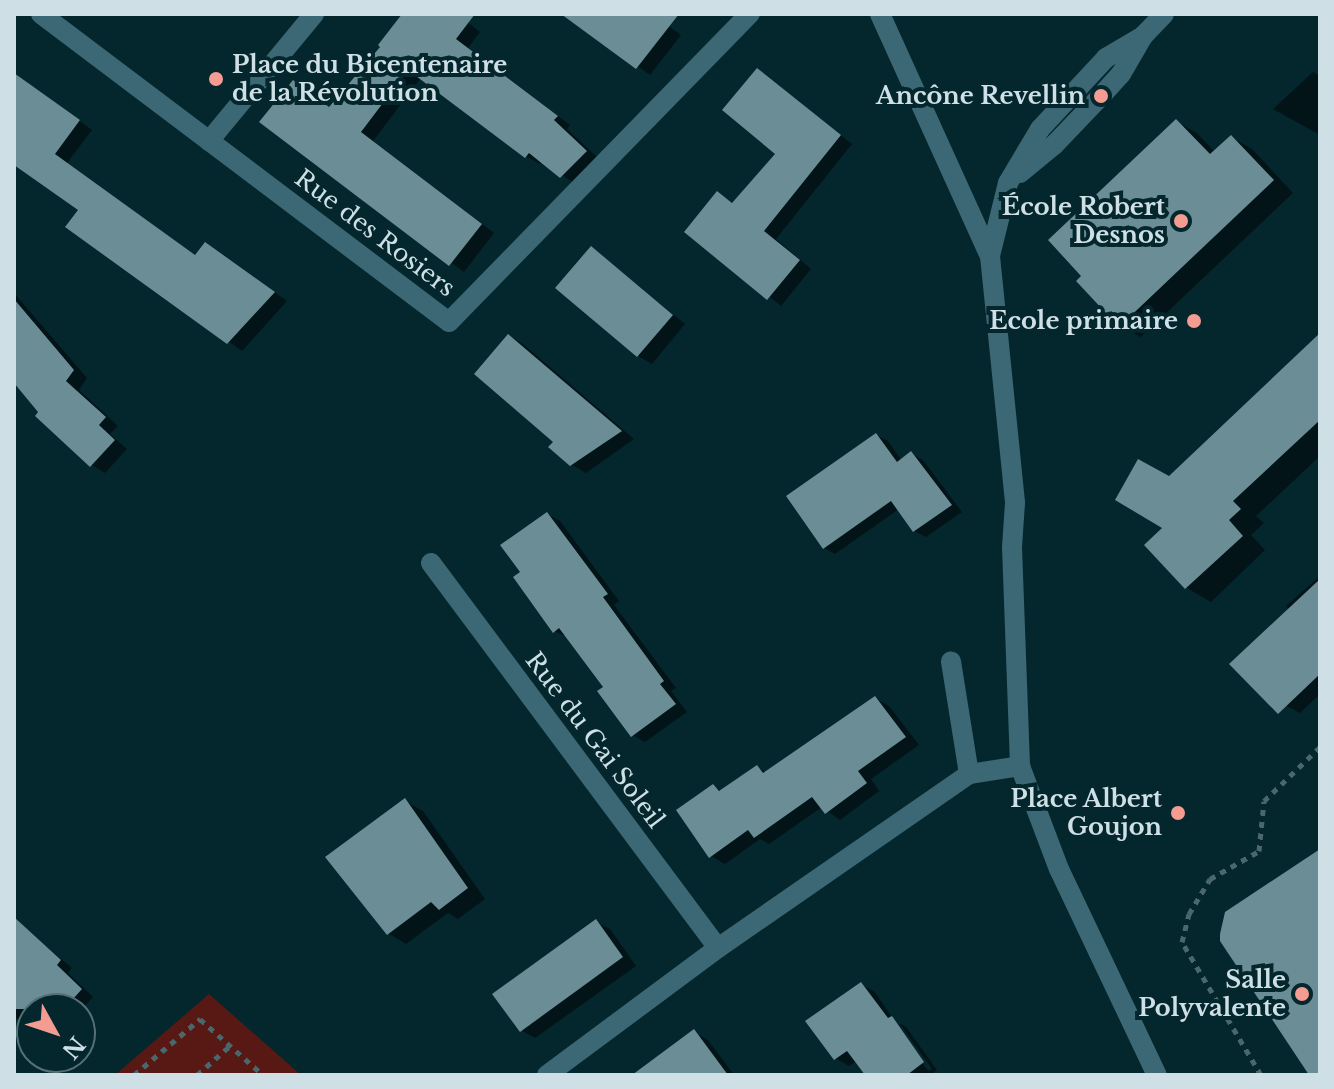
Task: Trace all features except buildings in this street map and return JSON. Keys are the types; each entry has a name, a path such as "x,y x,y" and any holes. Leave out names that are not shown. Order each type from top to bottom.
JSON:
{"street":[{"name":"Rue des Rosiers","path":"41,14 449,322 750,14"},
{"path":"209,141 314,14"},
{"path":"880,14 990,256 1015,503 1012,547 1020,766 1059,869 1157,1075"},
{"path":"990,256 1008,183 1054,145 1101,96 1121,74 1143,36 1164,14"},
{"name":"Rue du Gai Soleil","path":"431,563 718,948"},
{"path":"951,661 969,774"},
{"path":"547,1075 718,948 969,774 1020,766"}],"path":[{"path":"1261,1075 1182,942 1189,914 1210,879 1259,851 1264,801 1320,747"},
{"path":"134,1075 200,1019 263,1075"},
{"path":"197,1075 231,1045"}],"shaded area":[{"path":"209,994 301,1075 115,1075"}],"place":[{"name":"Place du Bicentenaire de la Révolution","path":"216,79"},
{"name":"Ancône Revellin","path":"1101,96"},
{"name":"École Robert Desnos","path":"1181,221"},
{"name":"Ecole primaire","path":"1194,321"},
{"name":"Place Albert Goujon","path":"1178,813"},
{"name":"Salle Polyvalente","path":"1302,994"}]}
